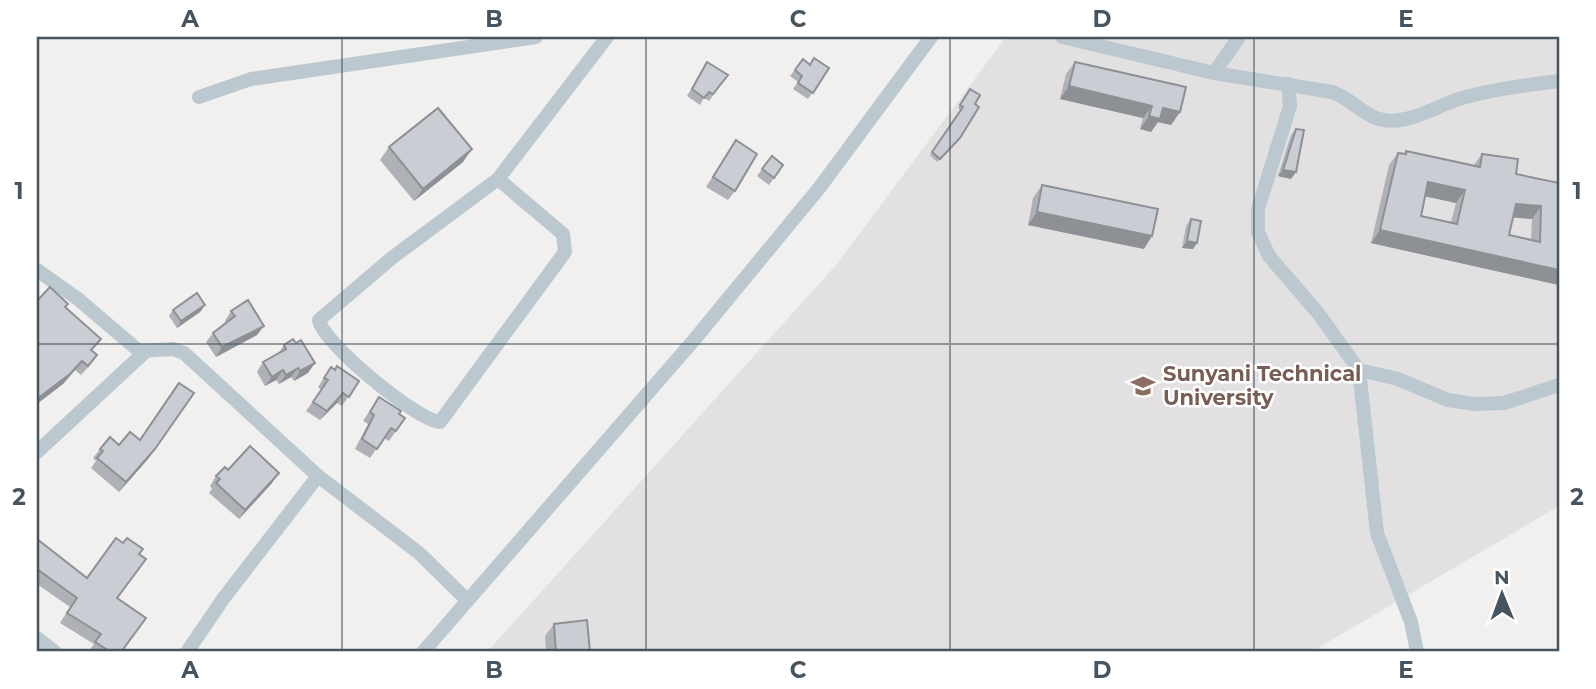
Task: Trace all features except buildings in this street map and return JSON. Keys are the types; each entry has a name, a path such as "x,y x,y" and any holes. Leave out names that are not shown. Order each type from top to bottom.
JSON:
{"street":[{"path":"199,97 251,79 537,37"},
{"path":"498,178 563,234 565,252 440,422 432,422 416,413 346,356 324,334 319,320 393,257 498,178 607,37"},
{"path":"423,652 694,340 820,187 931,37"},
{"path":"1062,37 1214,73 1332,92 1349,98 1380,119 1393,121 1415,117 1464,97 1559,81"},
{"path":"1214,73 1239,37"},
{"path":"1288,84 1290,106 1258,209 1262,244 1318,313 1359,370 1377,533 1411,622 1417,652"},
{"path":"37,270 78,299 139,351 173,349 184,353 318,477 419,553 467,600"},
{"path":"37,452 146,351"},
{"path":"1359,370 1398,379 1448,400 1475,404 1504,403 1559,385"},
{"path":"187,652 222,599 318,477"},
{"path":"37,638 55,652"}],"shaded area":[{"name":"Sunyani Technical University","path":"1006,37 1559,37 1559,506 1311,652 487,652 836,265"}],"place":[{"name":"Sunyani Technical University","path":"1143,386"}]}
